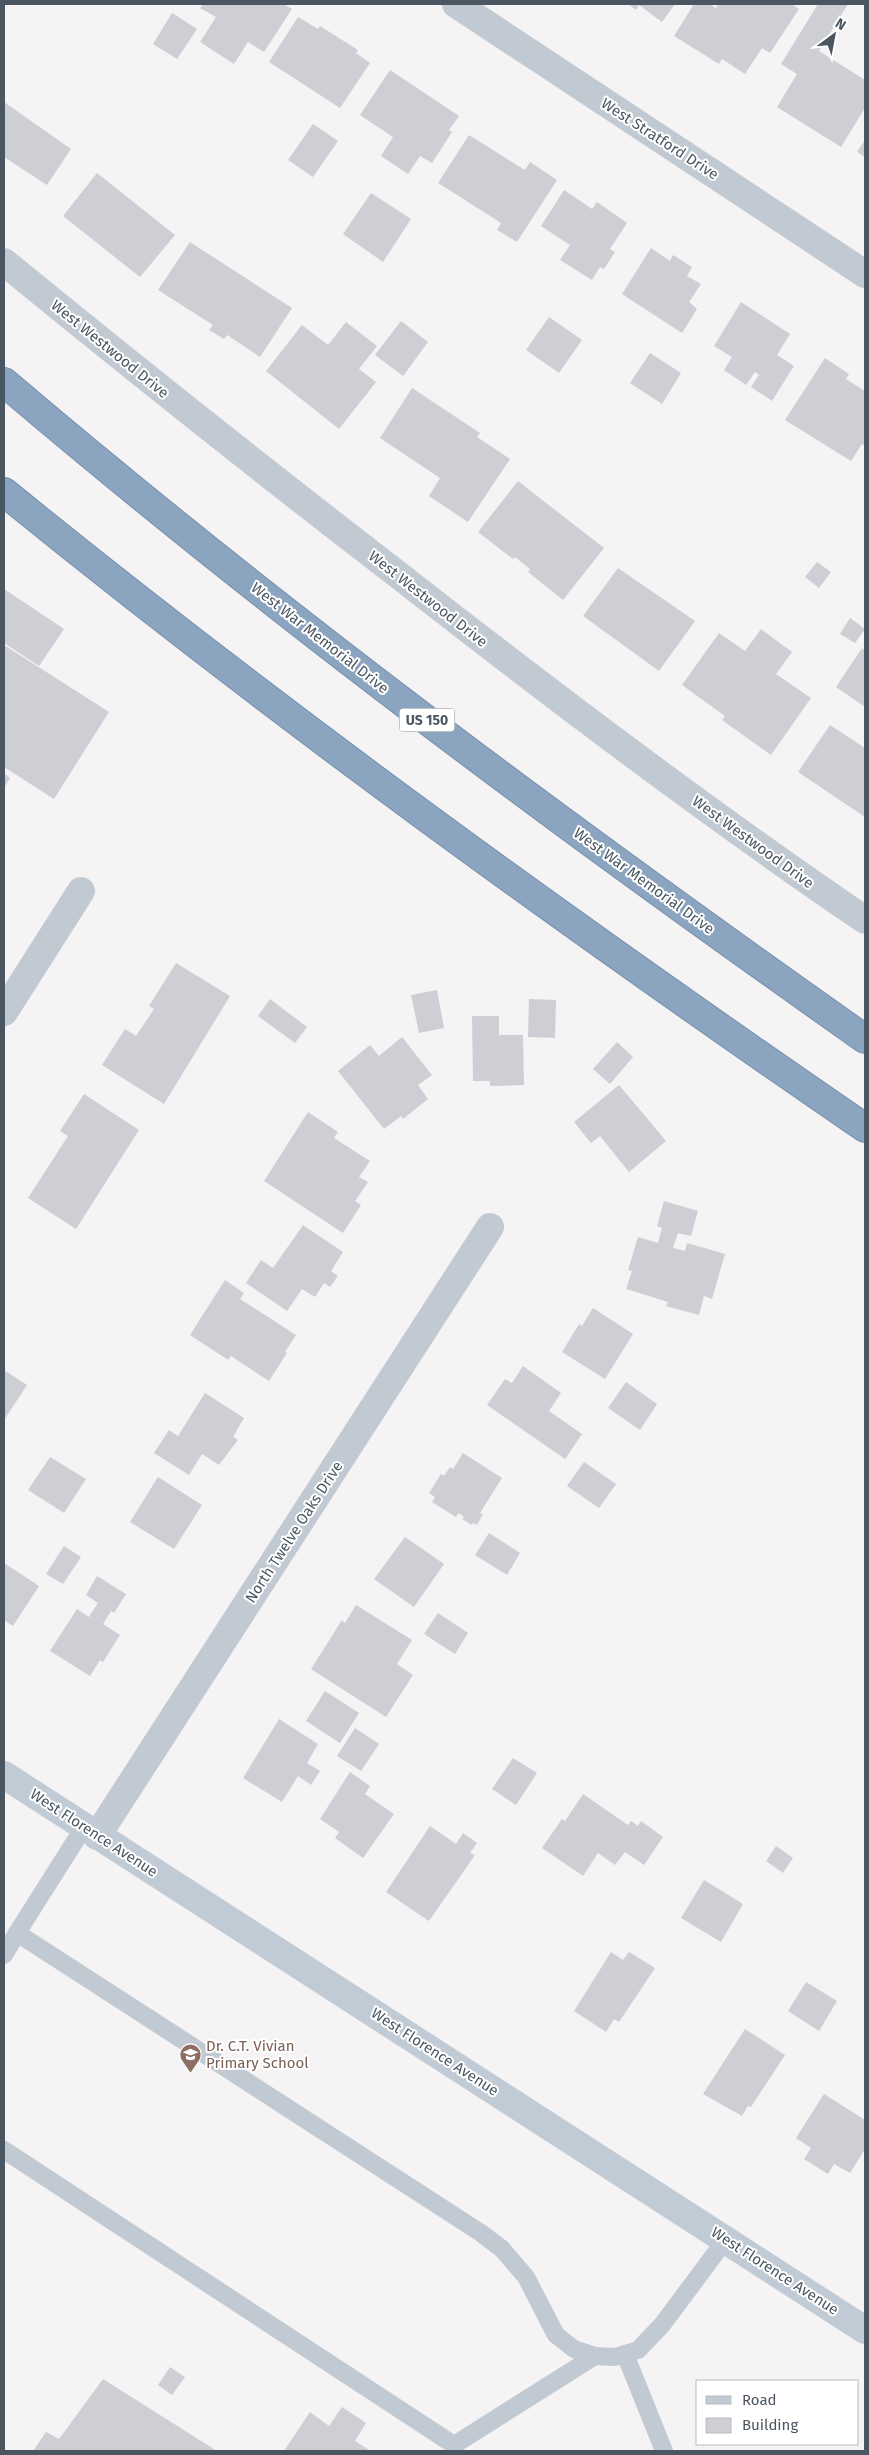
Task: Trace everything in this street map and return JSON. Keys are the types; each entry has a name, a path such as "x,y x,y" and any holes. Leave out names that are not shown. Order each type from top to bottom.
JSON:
{"highway":[{"name":"West War Memorial Drive","path":"4,382 187,533 406,705 710,930 865,1039"},
{"path":"4,492 106,574 405,801 688,1005 865,1128"}],"street":[{"name":"West Stratford Drive","path":"456,4 865,274"},
{"name":"West Westwood Drive","path":"4,262 171,399 509,662 628,752 865,920"},
{"path":"4,1012 81,891"},
{"name":"North Twelve Oaks Drive","path":"91,1832 490,1227"},
{"name":"West Florence Avenue","path":"4,1775 726,2238 865,2330"}],"lane":[{"path":"4,1955 17,1933 91,1832"},
{"path":"17,1933 481,2233 502,2249 526,2277 556,2335 574,2349 595,2356 615,2357 638,2350 662,2325 726,2238"},
{"path":"4,2150 456,2448 595,2356"},
{"path":"625,2354 664,2451"}],"building":[{"path":"203,4 283,4 292,9 264,52 248,42 234,64 200,42 216,17 200,8"},
{"path":"628,4 675,4 662,22 639,5 636,10"},
{"path":"694,4 710,4 716,8 718,4 791,4 799,9 770,53 762,48 745,74 722,59 719,64 674,36"},
{"path":"818,4 848,4 819,51 865,80 865,108 841,147 777,107 797,74 781,64"},
{"path":"172,13 197,29 177,59 153,44"},
{"path":"298,17 318,29 320,26 358,50 356,53 370,63 340,108 269,62"},
{"path":"390,70 459,116 449,130 452,132 432,163 420,156 408,174 381,156 393,137 360,115"},
{"path":"4,102 71,149 47,185 4,157"},
{"path":"313,124 338,141 313,177 288,160"},
{"path":"469,135 525,170 530,162 557,180 517,242 497,230 501,223 438,183"},
{"path":"865,140 865,157 857,152"},
{"path":"97,173 175,235 140,277 63,216"},
{"path":"564,190 592,209 597,202 627,223 610,249 615,252 604,269 600,267 592,280 560,260 570,245 541,226"},
{"path":"371,193 411,219 383,262 343,234"},
{"path":"190,242 292,308 260,357 227,335 224,339 209,330 213,325 158,290"},
{"path":"651,248 670,261 673,255 692,267 687,276 701,284 689,302 697,309 682,333 622,294"},
{"path":"741,302 790,334 777,355 794,366 772,401 751,387 759,375 755,372 746,385 724,370 732,357 714,346"},
{"path":"549,317 582,340 559,373 526,350"},
{"path":"401,321 428,342 403,376 375,355"},
{"path":"346,322 377,346 359,369 376,382 339,429 266,371 302,325 328,345"},
{"path":"650,353 681,373 662,404 630,383"},
{"path":"825,358 849,374 846,379 865,391 865,446 862,444 851,461 785,420"},
{"path":"412,388 480,433 477,437 510,459 468,522 429,496 440,478 380,438"},
{"path":"518,481 604,548 563,600 528,572 530,569 515,557 513,559 478,532"},
{"path":"817,562 831,572 819,588 805,577"},
{"path":"618,568 695,621 659,671 583,616"},
{"path":"4,589 64,629 39,666 4,643"},
{"path":"850,618 865,629 855,643 840,634"},
{"path":"761,629 792,652 776,674 811,698 771,755 722,720 725,716 682,685 719,633 745,651"},
{"path":"4,645 109,712 54,799 4,767"},
{"path":"862,648 865,651 865,707 836,687"},
{"path":"830,725 865,748 865,817 798,772"},
{"path":"4,773 10,778 4,788"},
{"path":"176,963 230,996 164,1104 102,1065 125,1029 136,1036 154,1009 149,1006"},
{"path":"437,990 444,1028 419,1033 411,995"},
{"path":"270,999 307,1027 295,1043 258,1016"},
{"path":"529,999 556,1000 555,1038 528,1037"},
{"path":"472,1016 499,1016 499,1035 523,1035 524,1085 490,1086 490,1081 473,1081"},
{"path":"402,1037 432,1075 418,1085 428,1099 403,1119 401,1116 384,1129 338,1071 370,1045 379,1056"},
{"path":"617,1042 633,1057 610,1084 593,1069"},
{"path":"619,1085 666,1141 629,1172 600,1136 591,1143 574,1122"},
{"path":"84,1094 139,1130 76,1229 28,1198 68,1136 60,1131"},
{"path":"308,1112 338,1132 334,1138 370,1161 359,1177 368,1182 355,1201 361,1205 343,1233 264,1181"},
{"path":"664,1201 698,1211 691,1236 678,1233 673,1248 685,1251 687,1243 725,1254 712,1299 704,1296 699,1315 666,1306 668,1302 626,1289 632,1271 628,1270 638,1237 658,1243 662,1228 657,1226"},
{"path":"303,1225 343,1252 331,1271 338,1276 330,1287 324,1283 315,1297 302,1289 287,1311 246,1283 261,1260 273,1268"},
{"path":"225,1280 244,1293 240,1299 296,1335 269,1381 231,1356 228,1360 190,1335"},
{"path":"593,1308 633,1334 605,1379 562,1352 579,1324 582,1326"},
{"path":"523,1366 561,1393 549,1411 582,1434 565,1459 487,1405 505,1379 512,1383"},
{"path":"4,1370 27,1385 4,1420"},
{"path":"626,1382 657,1404 640,1430 608,1408"},
{"path":"205,1393 244,1418 233,1437 238,1440 219,1465 202,1454 189,1475 154,1453 169,1430 178,1436"},
{"path":"463,1453 502,1478 480,1513 483,1514 477,1525 473,1523 472,1525 462,1519 464,1517 459,1513 456,1517 432,1502 435,1497 429,1493 441,1474 444,1476 450,1467 453,1469"},
{"path":"50,1457 86,1479 64,1513 28,1490"},
{"path":"584,1462 616,1484 599,1508 567,1486"},
{"path":"158,1477 202,1505 174,1549 130,1522"},
{"path":"489,1533 520,1553 507,1575 475,1555"},
{"path":"405,1537 444,1564 414,1607 374,1579"},
{"path":"64,1546 81,1557 63,1584 46,1574"},
{"path":"4,1563 39,1586 13,1626 4,1620"},
{"path":"97,1576 126,1594 114,1613 111,1611 103,1624 120,1635 103,1662 100,1660 90,1676 50,1651 77,1609 89,1617 98,1603 86,1595"},
{"path":"356,1605 412,1640 397,1664 413,1675 386,1717 311,1669 342,1620 345,1623"},
{"path":"438,1613 468,1633 455,1654 424,1634"},
{"path":"325,1691 359,1713 340,1743 306,1721"},
{"path":"279,1719 318,1744 307,1763 320,1771 311,1785 298,1776 282,1802 243,1778"},
{"path":"355,1728 379,1744 361,1771 337,1756"},
{"path":"513,1758 537,1773 516,1805 492,1789"},
{"path":"350,1772 370,1786 365,1794 394,1814 363,1858 335,1838 339,1832 320,1819"},
{"path":"583,1794 628,1825 631,1821 638,1826 641,1821 663,1837 644,1865 625,1852 615,1865 598,1853 583,1876 542,1848 562,1819 565,1821"},
{"path":"430,1826 456,1844 463,1833 477,1843 470,1853 475,1855 429,1921 386,1892"},
{"path":"776,1846 793,1858 783,1873 766,1861"},
{"path":"704,1880 743,1904 721,1942 681,1918"},
{"path":"611,1952 623,1960 629,1952 655,1968 619,2022 614,2019 606,2032 574,2011"},
{"path":"806,1982 837,2001 819,2031 788,2011"},
{"path":"745,2029 785,2055 751,2107 748,2106 742,2116 703,2094"},
{"path":"824,2094 865,2120 865,2149 850,2173 834,2164 828,2174 804,2159 811,2148 796,2138"},
{"path":"170,2367 185,2377 172,2395 158,2385"},
{"path":"103,2379 217,2451 33,2451 46,2432 59,2439"},
{"path":"342,2407 366,2423 355,2441 371,2451 284,2451 310,2412 329,2426"}],"place":[{"name":"Dr. C.T. Vivian Primary School","path":"190,2074"}]}
